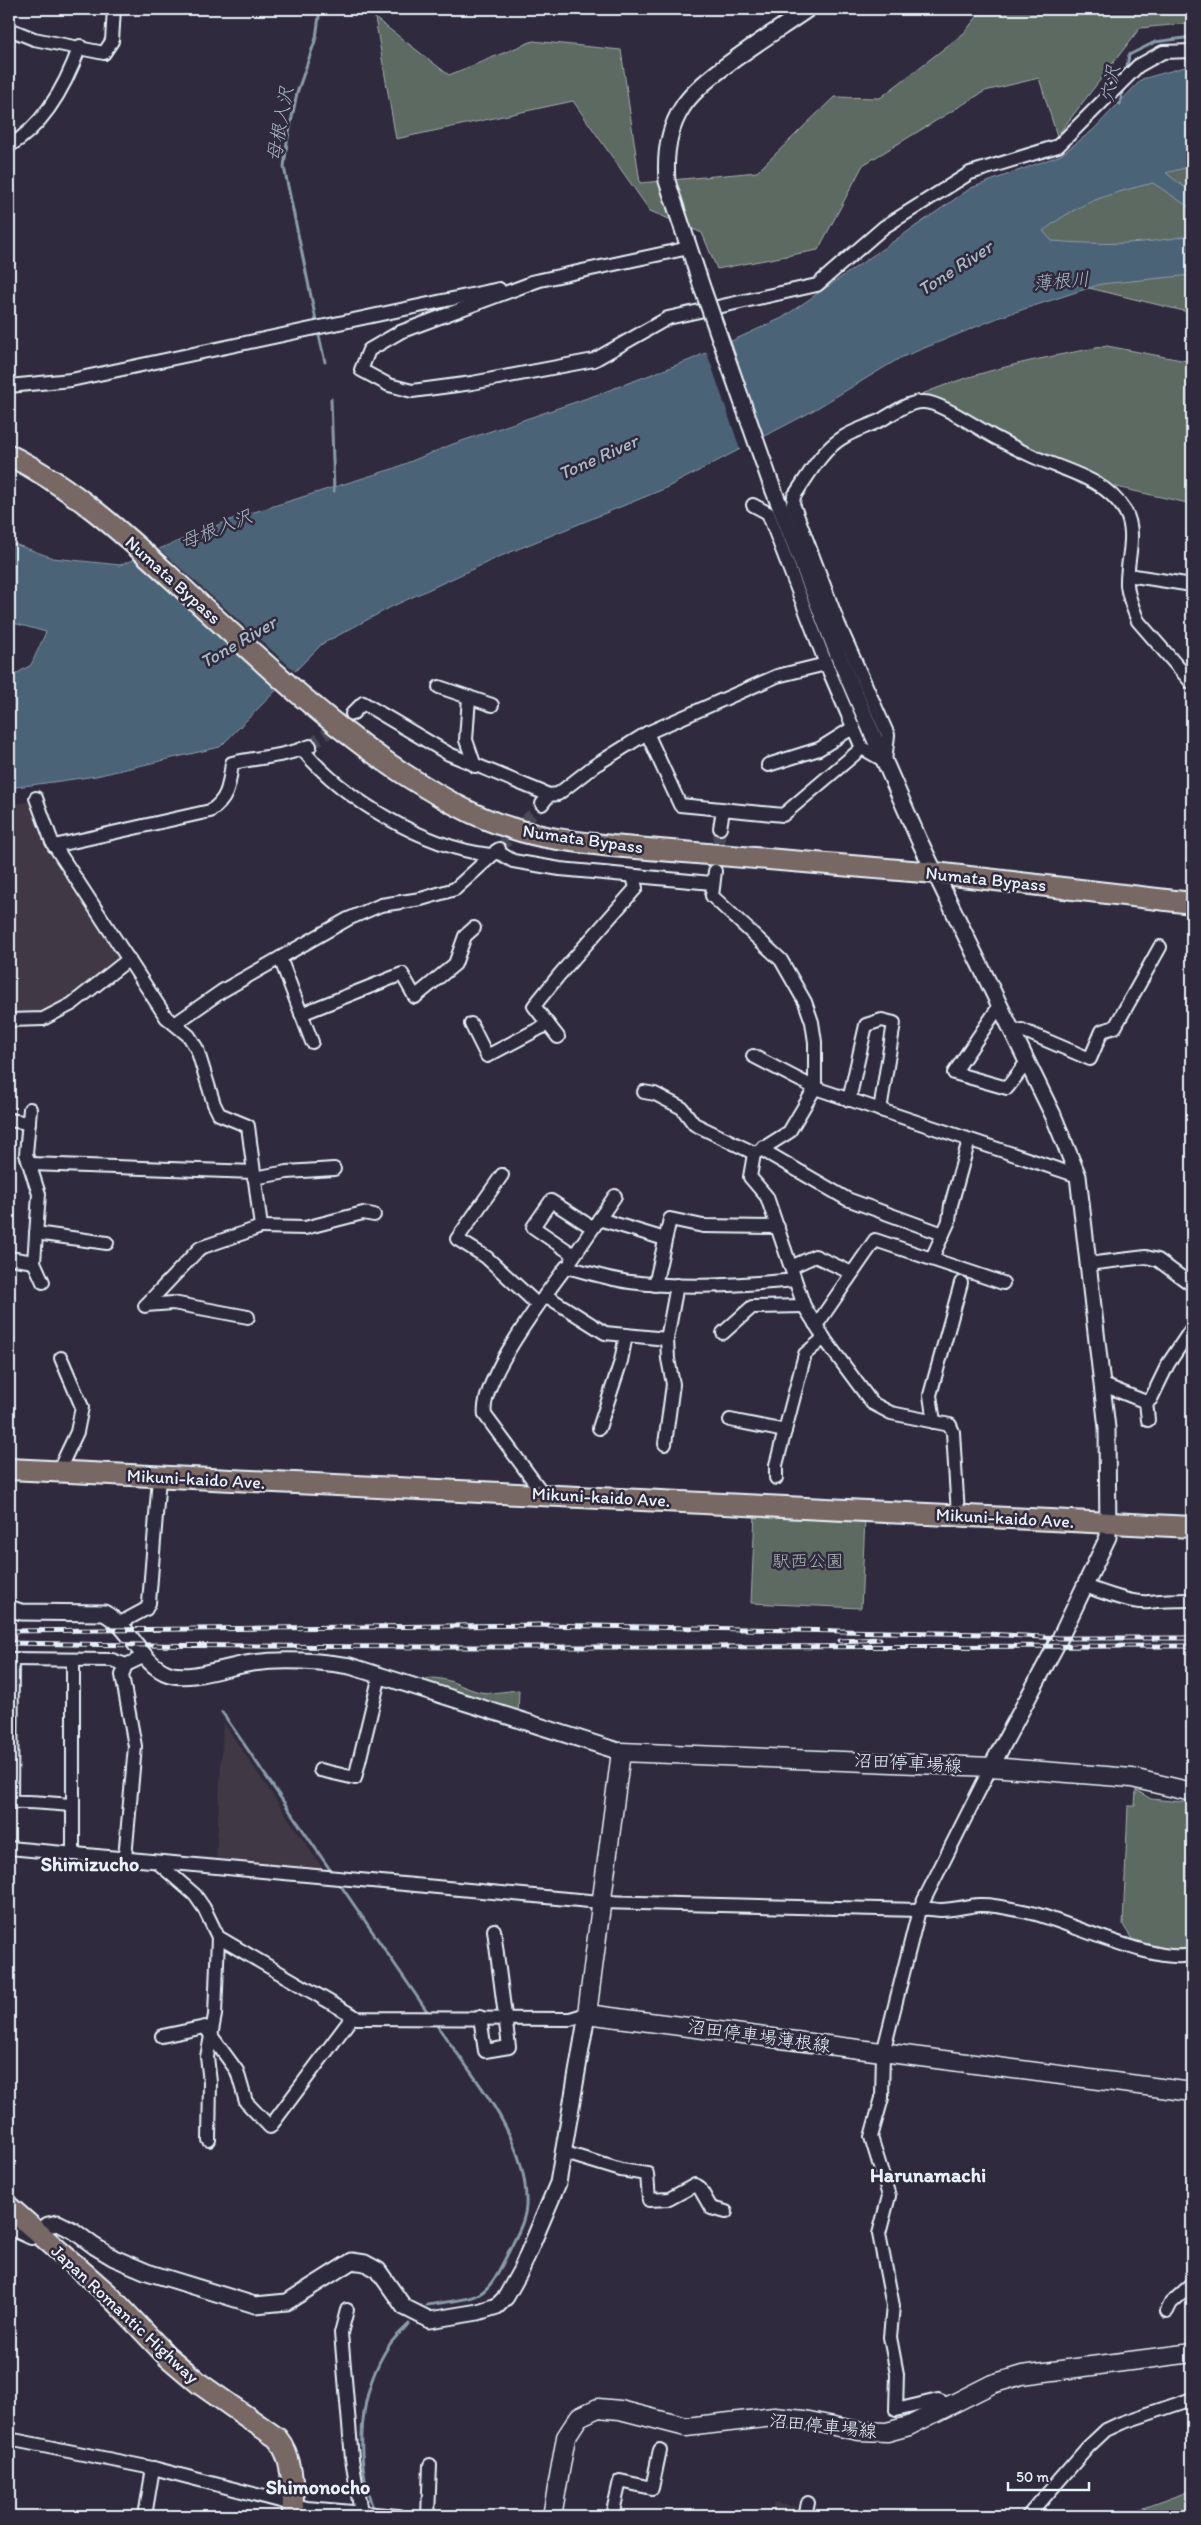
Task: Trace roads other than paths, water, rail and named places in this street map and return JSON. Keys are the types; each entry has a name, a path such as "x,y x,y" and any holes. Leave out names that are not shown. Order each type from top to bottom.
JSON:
{"highway":[{"name":"Numata Bypass","path":"9,455 67,489 116,527 342,717 387,763 443,798 492,821 534,834 612,846 935,873 1192,903"},
{"name":"Mikuni-kaido Ave.","path":"9,1470 1192,1527"},
{"name":"Japan Romantic Highway","path":"9,2207 108,2294 167,2356 193,2379 283,2444 288,2458 293,2510"}],"main road":[{"name":"沼田停車場線","path":"621,1752 991,1766 1132,1778 1192,1792"},
{"path":"587,2014 600,1902 621,1752"},
{"name":"沼田停車場薄根線","path":"587,2014 1192,2092"},
{"name":"沼田停車場線","path":"552,2516 566,2437 579,2417 598,2408 620,2410 686,2427 774,2418 804,2420 860,2431 887,2432 909,2426 1003,2380 1022,2375 1192,2353"}],"street":[{"path":"9,28 34,39 80,46 104,52 112,41 114,9"},
{"path":"808,9 698,88 682,107 673,126 666,164 667,181 770,482 834,646 935,873 971,951 1000,1005 1053,1115 1078,1176 1107,1428 1108,1537 1085,1586 991,1766 919,1910 883,2053 882,2098 871,2137 889,2196 879,2234 893,2306 890,2337 897,2374 896,2410 938,2400 949,2405"},
{"path":"9,146 31,129 49,110 72,68 80,46"},
{"path":"538,281 400,332 369,350 361,370 389,385 412,391 472,383 594,360 673,316 817,285 884,227 970,174 1058,146 1138,66 1162,52 1192,51"},
{"path":"9,386 71,380 690,248"},
{"path":"885,761 888,735 839,625 792,504 794,496 821,456 842,438 878,422 908,405 925,401 960,417 1015,448 1088,478 1104,488 1125,511 1130,523 1131,542 1127,586 1138,622 1192,683"},
{"path":"752,505 771,512 826,664 862,748 885,761"},
{"path":"1128,575 1192,585"},
{"path":"342,717 363,703 449,754 545,799 558,794 594,766 647,733 777,676 826,664"},
{"path":"439,687 492,705"},
{"path":"469,698 466,740 475,766"},
{"path":"768,765 819,749 854,727"},
{"path":"647,733 680,805 784,815 862,748"},
{"path":"54,846 210,811 222,803 229,785 232,763 272,758 306,747 312,761 357,799 396,821 472,852 495,851 513,861 634,876 714,877 712,896 781,960 805,1002 812,1022 815,1042 815,1088 789,1132 758,1150 750,1177 767,1197 804,1306 824,1338 872,1403 891,1413 950,1425 958,1515"},
{"path":"36,798 54,846 166,1017 176,1023 189,1036 197,1049 214,1104 219,1114 248,1126 260,1227"},
{"path":"720,828 723,810"},
{"path":"176,1023 222,991 348,919 381,905 421,899 455,889 495,851"},
{"path":"558,1037 534,1006 636,888 634,876"},
{"path":"301,1014 402,974 415,997 456,964 465,936 474,928"},
{"path":"1013,1032 1022,1030 1090,1060 1102,1031 1115,1027 1160,947"},
{"path":"280,958 312,1042"},
{"path":"9,1020 43,1019 72,1004 129,959"},
{"path":"1000,1005 954,1073 1007,1088 1027,1062"},
{"path":"849,1100 866,1025 882,1020 894,1023 880,1110"},
{"path":"472,1024 487,1056 548,1024"},
{"path":"753,1056 815,1088 1078,1176"},
{"path":"644,1092 655,1094 682,1108 694,1124 766,1152 847,1199 943,1234"},
{"path":"30,1109 26,1154 31,1164 31,1174 38,1194 34,1262 43,1282"},
{"path":"9,1120 29,1124"},
{"path":"932,1258 949,1221 950,1205 969,1140"},
{"path":"31,1164 254,1175 334,1170"},
{"path":"502,1174 457,1239 486,1257 542,1300 605,1333 667,1339"},
{"path":"541,1495 538,1486 485,1415 484,1408 489,1389 518,1335 614,1196"},
{"path":"574,1255 533,1227 551,1201 596,1223 665,1239"},
{"path":"248,1317 173,1303 145,1306 200,1248 260,1227 305,1228 363,1213 374,1215"},
{"path":"655,1285 670,1219 703,1226 778,1227"},
{"path":"36,1233 107,1243"},
{"path":"815,1324 820,1320 875,1240 1003,1283"},
{"path":"566,1267 627,1282 718,1287 793,1274 815,1256 852,1273"},
{"path":"1087,1264 1146,1257 1158,1260 1192,1285"},
{"path":"9,1258 34,1262"},
{"path":"934,1422 930,1395 961,1283"},
{"path":"664,1444 673,1384 668,1359 667,1339 677,1286"},
{"path":"723,1333 752,1307 804,1306"},
{"path":"1146,1402 1151,1398 1168,1364 1192,1328"},
{"path":"599,1428 621,1361 626,1335"},
{"path":"776,1478 776,1465 805,1354 824,1338"},
{"path":"58,1472 77,1432 82,1407 61,1358"},
{"path":"1101,1384 1146,1402"},
{"path":"1146,1402 1148,1420"},
{"path":"730,1420 785,1432"},
{"path":"120,1623 146,1609 149,1603 159,1478"},
{"path":"1085,1586 1113,1595 1149,1602 1158,1600 1192,1600"},
{"path":"9,1608 21,1612 104,1613 120,1623 145,1656 159,1669 179,1676 271,1661 336,1664 380,1675 621,1752"},
{"path":"125,1858 135,1746 122,1675 126,1665 145,1656"},
{"path":"73,1805 32,1801 10,1802 11,1659 112,1660 126,1665"},
{"path":"72,1661 73,1854"},
{"path":"320,1770 355,1778 380,1675"},
{"path":"9,1848 600,1902 919,1910 926,1907 940,1910 980,1905 1034,1914 1134,1948 1167,1954 1187,1956 1192,1954"},
{"path":"156,1862 195,1895 218,1937 216,2015 207,2057 210,2082 209,2140"},
{"path":"480,2017 486,2051 509,2047 494,1930"},
{"path":"9,2228 31,2238 48,2225 58,2223 74,2231 107,2254 130,2265 255,2305 287,2302 337,2268 352,2261 365,2263 378,2270 404,2307 430,2320 478,2312 497,2306 513,2288 558,2183 587,2014 570,2019 352,2016 218,1937"},
{"path":"162,2036 205,2027 237,2071 246,2102 270,2127 352,2016"},
{"path":"562,2152 621,2170 646,2174 649,2200 669,2199 695,2185 699,2187 711,2208 726,2212"},
{"path":"1167,2311 1171,2303 1192,2284"},
{"path":"348,2310 341,2334 352,2459 361,2513"},
{"path":"1028,2516 1088,2447 1106,2430 1192,2399"},
{"path":"9,2439 154,2468 293,2510 398,2516"},
{"path":"612,2516 620,2481 652,2488 660,2450"},
{"path":"428,2516 430,2465"},
{"path":"145,2516 154,2468"},
{"path":"805,2516 808,2503"}],"water":[{"path":"1192,65 1192,166 1166,173 1192,193 1192,209 1153,183 1095,200 1070,213 1043,231 1052,241 1088,243 1139,242 1192,235 1192,275 1101,284 1000,317 900,358 807,414 664,489 501,556 391,607 322,644 220,747 96,776 9,788 9,678 31,665 46,632 10,622 9,542 53,558 120,565 235,518 392,469 453,444 596,395 690,360 782,318 971,188 1061,155 1093,130 1142,79"}],"waterway":[{"name":"母根入沢","path":"317,325 284,167 297,93 316,38 320,9"},
{"name":"穴沢","path":"1126,72 1129,55 1155,42 1192,37"},
{"name":"穴沢","path":"1120,104 1123,88"},
{"name":"母根入沢","path":"318,331 325,362"},
{"name":"母根入沢","path":"331,399 334,491"},
{"path":"222,1712 333,1874"},
{"path":"339,1883 429,2014"},
{"path":"427,2305 471,2297 480,2294 487,2288 494,2279 518,2233 526,2206 524,2180 518,2155 508,2131 480,2085 434,2021"},
{"path":"374,2511 368,2491 362,2448 362,2426 366,2404 371,2383 379,2363 392,2341 409,2324"}],"tunnel":[{"path":"310,746 352,714"},
{"path":"499,849 542,804"},
{"path":"717,861 720,828"}],"railway":[{"path":"9,1631 543,1625 987,1634 1060,1638 1192,1638"},
{"path":"840,1641 880,1639"},
{"path":"9,1643 453,1647 1192,1646"}],"district":[{"name":"Shimizucho","path":"90,1864"},
{"name":"Harunamachi","path":"928,2175"},
{"name":"Shimonocho","path":"318,2487"}],"water label":[{"name":"Tone River","path":"955,268"},
{"name":"薄根川","path":"1061,281"},
{"name":"Tone River","path":"598,457"},
{"name":"Tone River","path":"238,642"}],"park label":[{"name":"駅西公園","path":"808,1561"}]}
